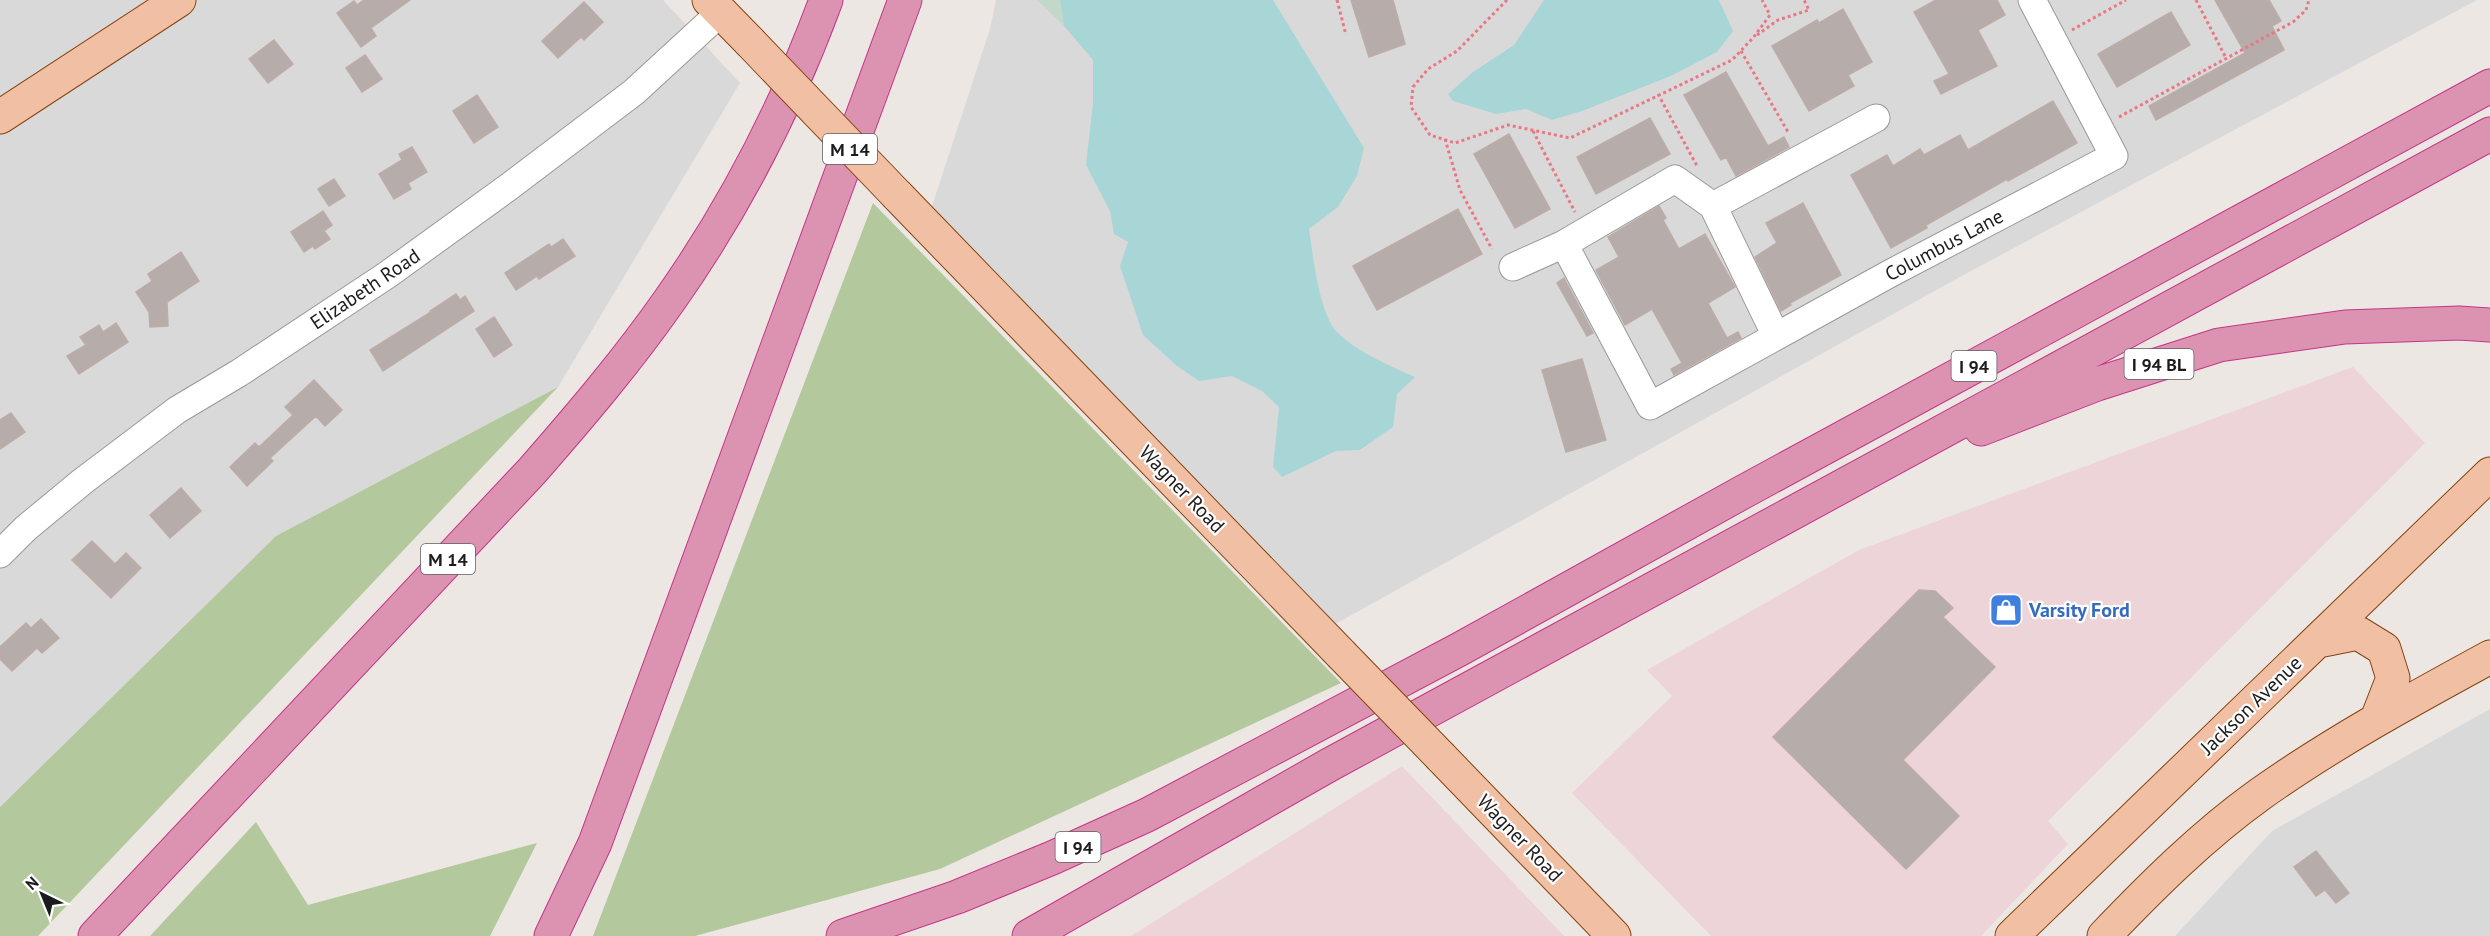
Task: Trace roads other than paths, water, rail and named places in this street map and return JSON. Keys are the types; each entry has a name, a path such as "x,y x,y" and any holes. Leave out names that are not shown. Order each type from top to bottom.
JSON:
{"highway":[{"name":"M 14","path":"95,936 532,471 595,398 669,301 714,232 783,104 812,39 826,0"},
{"name":"M 14","path":"551,936 596,843 905,0"},
{"name":"I 94","path":"843,936 957,897 1147,816 1460,650 1774,475 2490,86"},
{"name":"I 94","path":"1029,936 1329,765 1845,482 2490,134"},
{"name":"I 94 BL","path":"1845,482 2097,384 2219,345 2345,327 2459,323 2490,325"}],"main road":[{"path":"0,117 179,0"},
{"name":"Wagner Road","path":"715,6 1614,936"},
{"name":"Jackson Avenue","path":"2012,936 2490,474"},
{"path":"2318,641 2358,633 2384,649 2393,678 2377,719"},
{"path":"2104,936 2154,885 2213,831 2250,802 2377,719 2490,657"}],"street":[{"name":"Columbus Lane","path":"1564,244 1650,406 1892,273 2114,156 2032,0"},
{"name":"Elizabeth Road","path":"0,554 26,528 83,481 177,410 239,373 387,275 634,92 715,6"},
{"path":"1713,206 1876,118"},
{"path":"1513,267 1564,244 1675,179 1713,206 1776,336"}],"water":[{"path":"1060,0 1273,0 1364,148 1357,176 1338,207 1309,229 1318,284 1331,324 1338,333 1364,353 1415,377 1397,394 1393,427 1360,450 1336,451 1282,477 1273,467 1279,407 1262,391 1232,376 1199,381 1177,366 1143,335 1120,266 1128,242 1114,234 1110,211 1086,165 1093,103 1093,60 1064,26"},
{"path":"1544,0 1719,0 1733,31 1717,52 1671,76 1582,111 1552,120 1526,109 1496,114 1453,101 1448,94 1473,72 1514,45"}],"place":[{"name":"Varsity Ford","path":"2006,610"}]}
